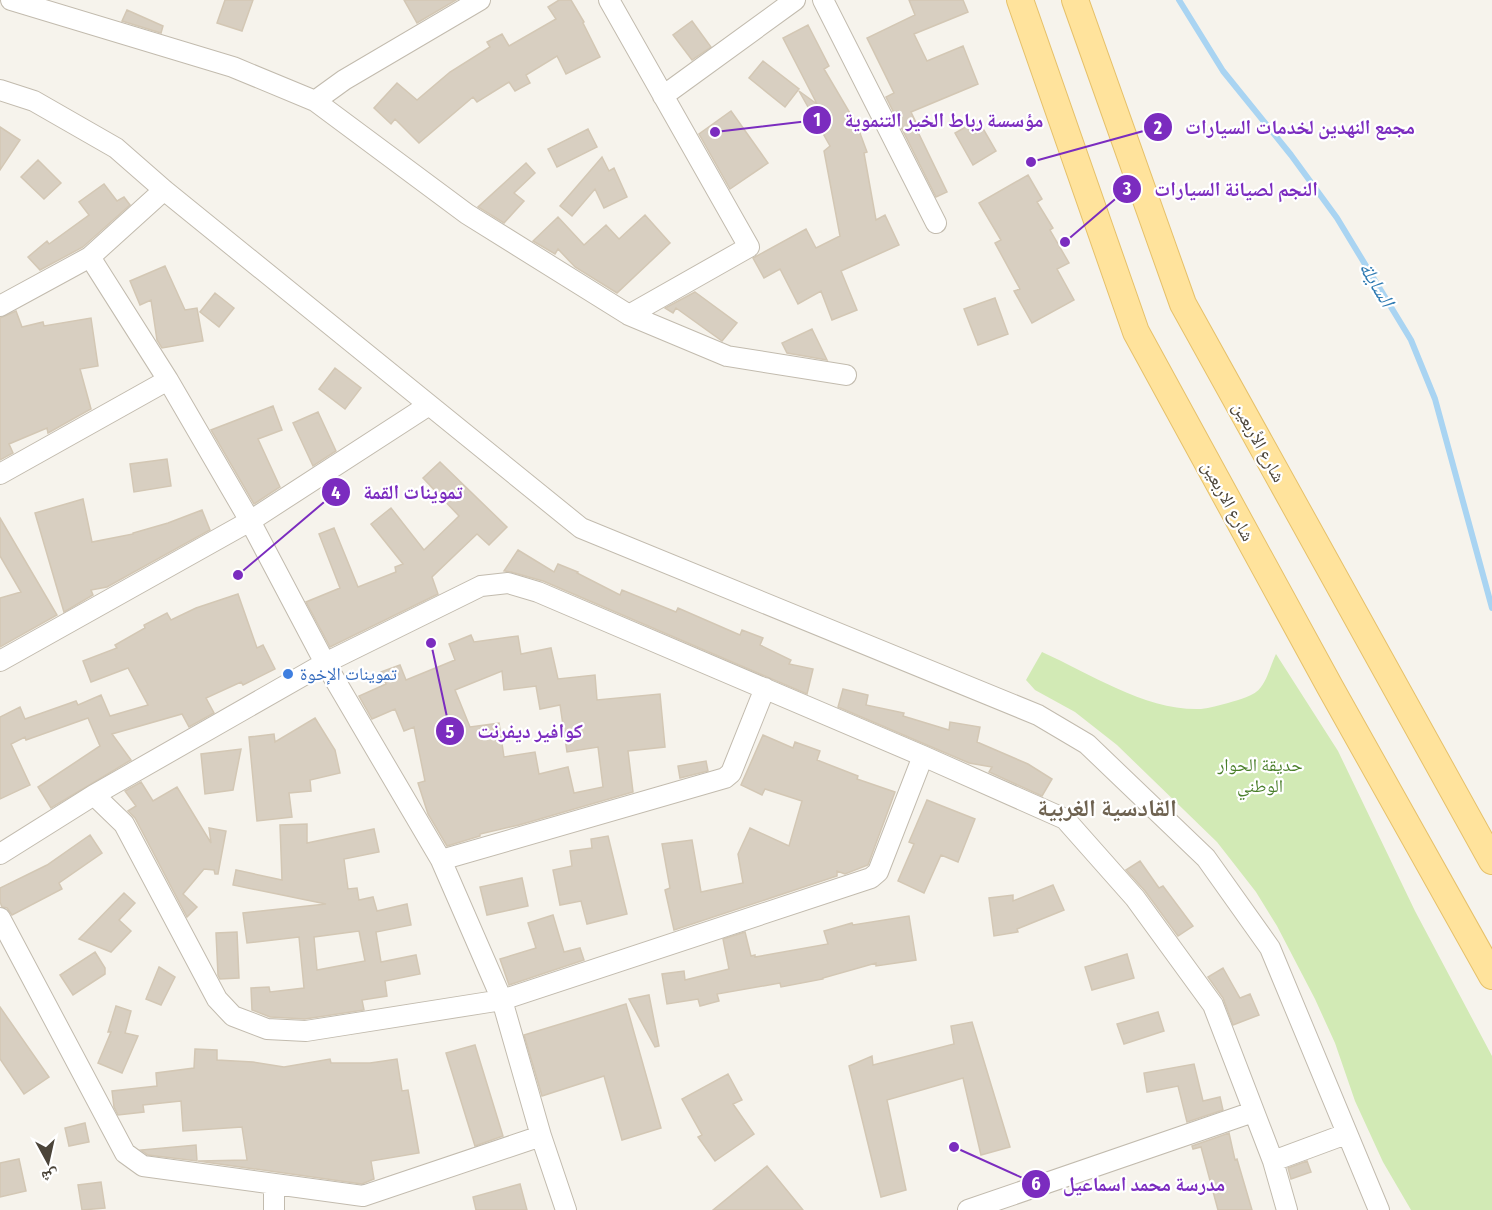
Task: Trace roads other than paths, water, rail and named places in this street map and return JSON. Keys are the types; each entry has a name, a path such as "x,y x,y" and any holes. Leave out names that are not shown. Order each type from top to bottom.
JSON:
{"main road":[{"name":"شارع الاربعين","path":"1020,0 1136,332 1330,687 1482,934 1492,976"},
{"name":"شارع الأربعين","path":"1075,0 1183,304 1492,861"}],"street":[{"path":"11,0 233,67 315,101 467,214 629,315 727,356 846,375"},
{"path":"315,101 344,80 480,0"},
{"path":"609,0 749,247 629,315"},
{"path":"663,96 795,0"},
{"path":"823,0 936,223"},
{"path":"0,90 34,101 116,148 164,190 581,528 1038,715 1087,744 1206,858 1270,948 1379,1210"},
{"path":"0,306 90,256 164,190"},
{"path":"90,256 168,380 250,521 325,663 441,860 502,1000 541,1136 566,1210"},
{"path":"0,474 168,380"},
{"path":"0,661 250,521 429,405"},
{"path":"0,854 94,795 325,663 481,586 508,584 538,592 1065,819 1135,898 1213,1005 1273,1161 1287,1210"},
{"path":"441,860 725,778 731,773 765,688"},
{"path":"94,795 124,824 217,999 233,1016 267,1029 306,1031 502,1000 871,878 878,872 923,756"},
{"path":"0,918 125,1153 143,1166 274,1184 365,1203 541,1136"},
{"path":"968,1210 1253,1112"},
{"path":"1273,1161 1346,1134"},
{"path":"274,1184 274,1210"}],"waterway":[{"name":"السايلة","path":"1179,0 1223,71 1291,155 1337,218 1411,340 1435,399 1492,608"}],"place":[{"name":"مؤسسة رباط الخير التنموية","path":"715,132"},
{"name":"مجمع النهدين لخدمات السيارات","path":"1031,162"},
{"name":"النجم لصيانة السيارات","path":"1065,242"},
{"name":"تموينات القمة","path":"238,575"},
{"name":"كوافير ديفرنت","path":"431,643"},
{"name":"تموينات الإخوة","path":"288,674"},
{"name":"مدرسة محمد اسماعيل","path":"954,1147"}],"district":[{"name":"القادسية الغربية","path":"1107,808"}],"park label":[{"name":"حديقة الحوار الوطني","path":"1260,775"}]}
